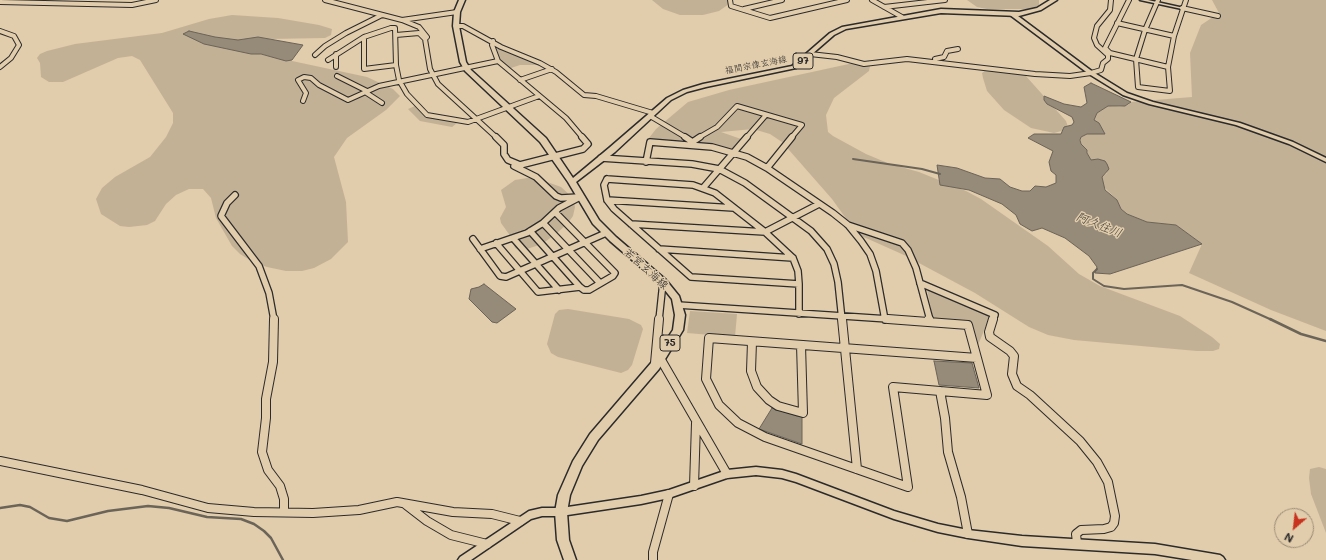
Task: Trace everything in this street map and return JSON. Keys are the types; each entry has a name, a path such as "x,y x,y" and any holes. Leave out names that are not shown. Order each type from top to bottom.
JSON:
{"main road":[{"name":"若宮玄海線","path":"462,0 457,12 456,26 466,67 472,76 530,126 555,157 572,182 593,218 606,232 663,282 676,298 680,315 678,330 658,362 585,450 569,482 561,512 563,540 570,560"},
{"name":"福間宗像玄海線","path":"572,182 669,99 685,91 729,79 789,69 797,65 827,38 839,30 856,25 902,17 950,11 1016,17 1039,9 1054,0"}],"street":[{"path":"0,2 128,5 156,0"},
{"path":"325,0 402,20 419,28 426,34 427,37 425,39 432,74 443,90 501,142 504,148 504,154 508,160 520,165 579,150 588,144 566,118 498,61 492,45 493,41"},
{"path":"730,0 731,6 770,18 847,0"},
{"path":"744,9 782,0"},
{"path":"872,0 902,17"},
{"path":"884,7 945,0"},
{"path":"930,60 981,69 1070,76 1101,70 1103,64 1108,59 1108,55 1098,45 1094,38 1097,26 1110,10 1111,0"},
{"path":"1129,0 1105,48 1110,53 1168,67"},
{"path":"1142,0 1158,2 1218,16"},
{"path":"1158,2 1145,30 1136,59 1138,87 1170,91 1168,67 1174,36 1182,8 1186,0"},
{"path":"402,20 457,12"},
{"path":"315,55 325,46 346,33 382,15"},
{"path":"1016,17 1091,73 1114,88 1133,97 1238,124 1291,143 1326,160"},
{"path":"1117,23 1174,36"},
{"path":"456,26 463,26 493,41 501,47 552,69 584,95 596,96 651,114 689,143"},
{"path":"328,60 364,37 395,28 396,65 399,80 407,94 427,115 468,122 539,96"},
{"path":"0,31 14,36 19,45 11,58 0,67"},
{"path":"396,35 419,34 425,39"},
{"path":"364,37 364,69 396,65"},
{"path":"810,54 875,64 889,60 930,60 942,58 947,51 958,49"},
{"path":"336,54 336,67"},
{"path":"303,101 306,93 298,80 304,77 311,78 319,85 348,100 399,80 498,61"},
{"path":"520,80 552,69"},
{"path":"337,76 382,102"},
{"path":"689,143 717,127 736,106 802,125 767,168"},
{"path":"703,188 766,115"},
{"path":"646,162 650,142 689,143 712,147 747,157 767,168 848,225 870,254 880,292 885,320"},
{"path":"601,158 702,165 719,169 745,183 812,231 827,249 834,264 838,282 857,469"},
{"path":"514,166 536,177 549,190 562,198 580,197"},
{"path":"799,284 691,277 614,209 607,200 604,185 607,179 693,185 710,190 765,232 793,258 797,266 799,284 799,314"},
{"path":"235,195 224,207 221,216 259,266 269,293 274,320 273,362 266,399 266,418 262,452 268,470 280,486 284,499 284,512"},
{"path":"480,249 530,231 543,223 559,208 580,197"},
{"path":"607,200 734,208"},
{"path":"631,224 765,232 819,204"},
{"path":"530,231 580,287 587,291 613,276 615,273 555,212"},
{"path":"543,223 600,283"},
{"path":"848,225 902,243 908,250 916,268 930,322"},
{"path":"473,239 500,276 506,277 606,232"},
{"path":"513,238 559,290"},
{"path":"496,243 538,292 580,287"},
{"path":"660,249 793,258"},
{"path":"663,282 658,362 727,474"},
{"path":"920,283 995,315 989,332 990,337 1010,351 1014,356 1012,374 1017,386 1030,395 1080,441 1097,462 1108,482 1115,516 1114,522 1111,527 1104,529 1081,530 1076,534 1077,543"},
{"path":"678,305 968,325 987,394 893,387 908,487 752,431 733,419 719,405 706,379 709,338 977,358"},
{"path":"752,342 751,371 757,387 769,400 778,406 804,413 801,345"},
{"path":"940,391 945,418 948,452 960,496 968,534"},
{"path":"694,486 696,422"},
{"path":"0,461 142,490 208,508 254,512 313,513 359,510 397,502 453,512 492,514 520,521"},
{"path":"463,560 530,515 542,512 561,512 641,500 669,494 727,474 756,471 782,474 900,517 938,528 968,534 1022,541 1077,543 1155,549 1220,560"},
{"path":"653,560 653,552 669,494"},
{"path":"405,504 427,521 451,535 487,544"}],"shaded area":[{"path":"652,0 729,0 729,4 719,11 703,15 680,15 663,9"},
{"path":"967,0 1039,0 1039,5 1034,9 987,9 977,7"},
{"path":"1212,0 1326,0 1326,331 1271,310 1189,273 1202,244 1176,225 1147,222 1127,214 1121,209 1117,200 1103,186 1102,177 1107,173 1097,160 1091,160 1089,158 1087,150 1081,144 1081,137 1087,134 1104,134 1100,126 1094,120 1097,113 1108,106 1120,107 1128,105 1131,102 1192,97 1190,53 1201,25 1219,13"},
{"path":"232,15 278,18 319,25 332,29 331,35 325,38 268,39 250,52 367,77 393,89 400,96 386,110 347,138 334,157 346,202 348,242 331,259 314,268 302,271 286,271 253,262 240,254 232,246 216,218 211,198 203,189 189,189 176,195 166,204 155,221 147,225 129,227 120,226 101,214 96,199 102,188 115,177 150,157 166,137 173,123 173,113 140,60 132,56 118,58 63,82 49,82 41,77 40,63 37,58 40,54 47,51 75,44 162,33 209,19"},
{"path":"499,48 541,65 520,65 508,69 499,59 496,50"},
{"path":"858,62 870,66 869,71 834,98 826,115 828,132 833,136 866,154 890,164 919,172 966,191 981,199 1048,246 1079,274 1100,286 1180,316 1212,337 1220,344 1219,349 1213,351 1197,351 1074,340 1048,335 1029,327 975,293 904,255 857,234 832,199 782,142 770,134 753,129 721,132 741,139 732,149 709,144 694,143 710,133 667,144 649,141 649,138 656,129 688,102 729,90"},
{"path":"986,70 1025,75 1066,121 1068,127 1065,130 1054,133 1031,128 1004,110 987,91 982,73"},
{"path":"415,106 424,116 457,123 452,127 420,121 408,109"},
{"path":"527,178 539,179 561,187 572,197 575,207 573,216 557,233 542,244 521,251 515,248 511,237 501,223 500,218 506,207 501,190 515,180"},
{"path":"927,289 990,316 978,345 972,322 933,319"},
{"path":"568,309 629,319 641,325 643,329 632,365 628,370 621,373 558,357 551,353 547,344 555,314 559,310"},
{"path":"690,311 737,314 735,337 687,333"},
{"path":"1319,467 1326,469 1326,533 1311,494 1309,478 1310,469"}],"water":[{"path":"189,31 215,37 238,40 258,37 303,45 292,60 286,61 261,54 251,54 204,44 183,34"},
{"path":"1091,83 1131,102 1125,106 1108,106 1097,113 1094,120 1099,123 1105,134 1087,134 1081,137 1080,140 1081,144 1087,150 1091,160 1098,159 1105,161 1107,164 1109,169 1102,177 1105,190 1117,200 1121,209 1127,214 1147,222 1176,225 1202,244 1110,274 1095,273 1097,267 1089,256 1065,238 1042,228 1032,231 1020,224 1016,215 1002,204 969,190 940,185 937,165 957,168 985,178 1000,179 1010,187 1022,191 1030,191 1035,186 1046,187 1056,183 1056,175 1051,171 1049,162 1053,151 1028,138 1034,134 1061,134 1064,127 1072,125 1074,122 1072,117 1047,104 1044,100 1044,96 1064,104 1081,107 1087,103 1084,87"},
{"path":"484,284 516,309 497,323 492,322 469,299 471,289"},
{"path":"934,361 972,363 979,388 939,385"},
{"path":"772,408 797,416 802,415 802,444 759,429"}],"waterway":[{"name":"阿久住川","path":"853,159 922,169 940,174"},
{"name":"阿久住川","path":"1097,269 1093,273 1093,279 1104,286 1124,289 1182,285 1232,302 1272,320"},
{"name":"阿久住川","path":"1270,319 1301,334 1326,341"},
{"path":"0,508 20,505 30,507 49,518 67,521 108,511 148,506 169,508 207,517 241,519 254,524 264,531 271,538 283,560"}]}
